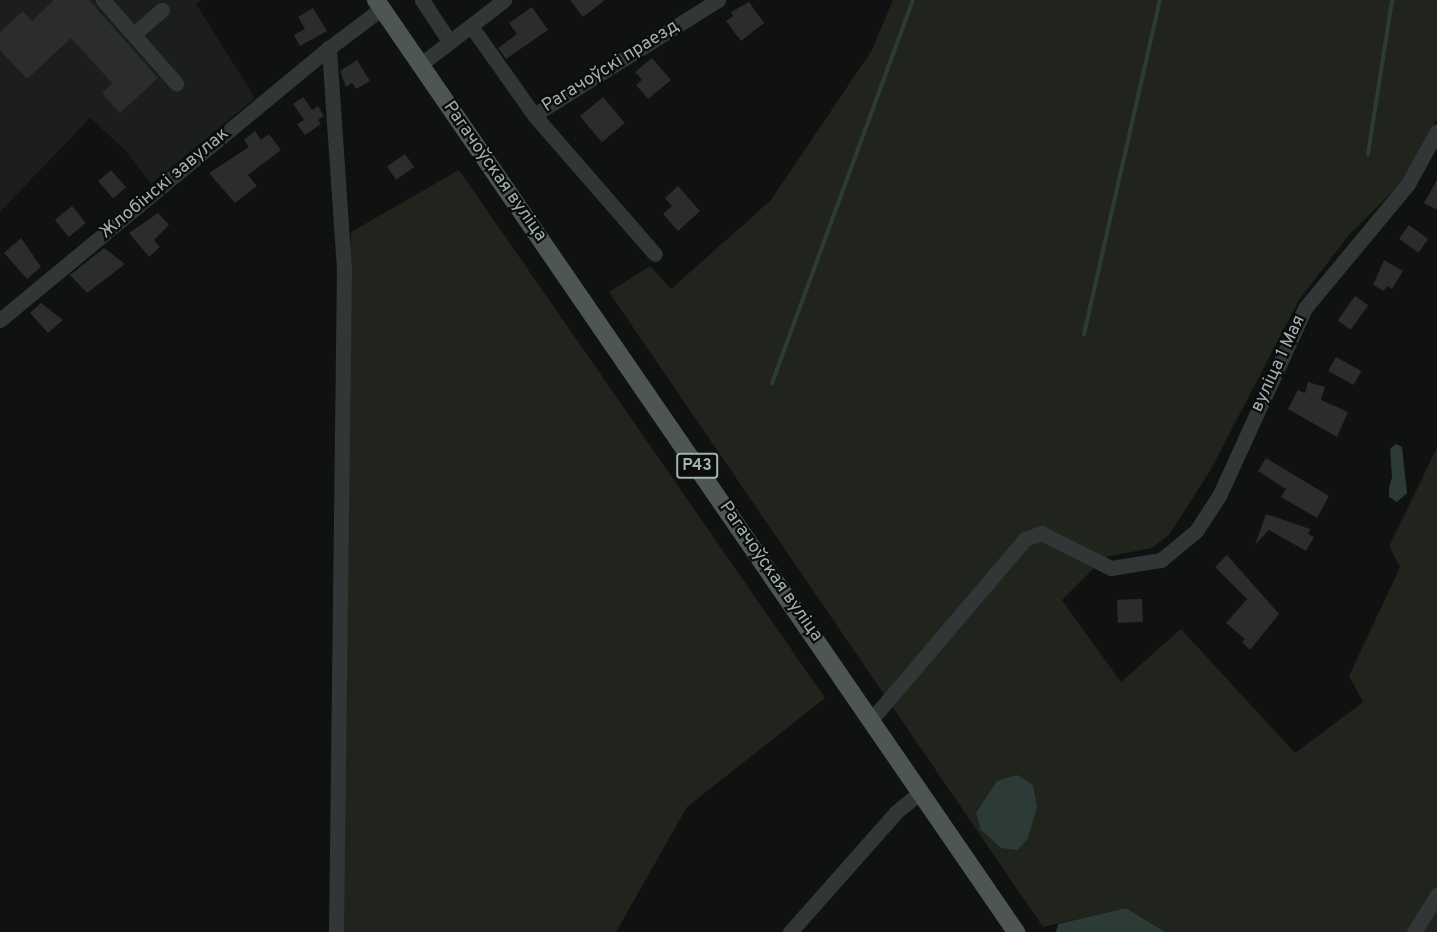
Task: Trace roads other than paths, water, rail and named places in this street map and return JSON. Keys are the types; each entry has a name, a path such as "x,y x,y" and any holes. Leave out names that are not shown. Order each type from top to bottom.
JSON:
{"main road":[{"name":"Рагачоўская вуліца","path":"379,4 1016,932"}],"street":[{"path":"103,0 176,83"},
{"path":"422,0 449,41"},
{"path":"420,64 504,0"},
{"name":"Рагачоўскі праезд","path":"534,115 718,0"},
{"name":"Жлобінскі завулак","path":"0,320 379,4"},
{"path":"134,34 162,10"},
{"path":"471,26 534,115 655,254"},
{"path":"329,48 344,269 336,932"},
{"name":"вуліца 1 Мая","path":"871,720 1025,538 1041,532 1111,568 1161,560 1196,531 1219,496 1305,308 1408,184 1437,131"},
{"path":"790,932 896,812 921,792"},
{"path":"1414,932 1437,895"}],"waterway":[{"path":"772,383 913,0"},
{"path":"1084,334 1160,0"},
{"path":"1368,154 1392,0"}]}
